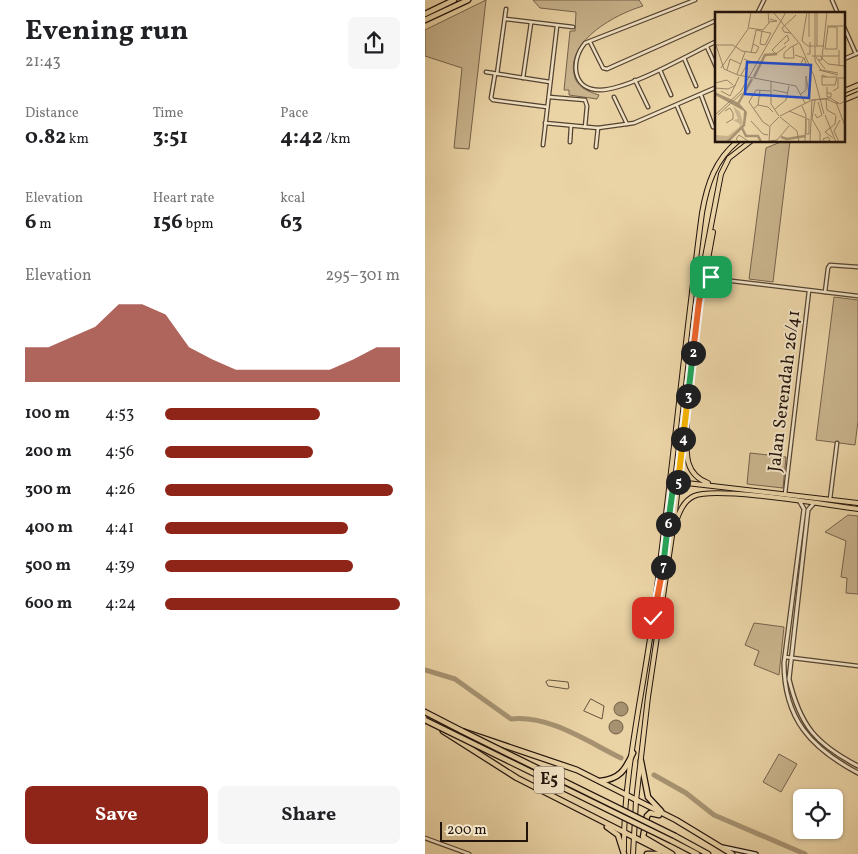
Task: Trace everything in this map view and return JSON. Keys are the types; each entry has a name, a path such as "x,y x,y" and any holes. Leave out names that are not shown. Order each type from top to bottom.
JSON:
{"highway":[{"path":"425,14 453,0"},
{"path":"425,20 467,0"},
{"name":"E5","path":"425,712 674,839 697,854"},
{"path":"425,720 517,778 615,831 620,839 624,854"},
{"name":"E5","path":"425,720 708,854"},
{"path":"462,731 561,764 599,781 676,820 732,854"},
{"path":"599,781 618,777 625,769 633,753"},
{"path":"641,762 648,797 667,817"},
{"path":"672,854 645,839 643,833 647,816 650,813 676,820"},
{"path":"587,815 624,831 667,854"},
{"path":"647,854 659,854"}],"main road":[{"path":"845,90 858,84"},
{"path":"845,100 858,94"},
{"path":"624,854 624,831 633,753 653,618 702,213 708,184 715,168 722,157 737,142"},
{"path":"633,854 636,801 657,634 673,529 701,290 721,174 729,158 750,142"},
{"path":"714,214 706,270 708,275 715,280"},
{"path":"701,290 708,282 715,280"},
{"path":"687,406 687,461 690,470 695,476 715,485"},
{"path":"653,618 659,592 673,488 678,482"},
{"path":"678,482 858,503"},
{"path":"673,529 684,504 695,495 707,493 858,509"}],"street":[{"path":"695,0 648,17 585,44 579,50 575,61 576,72 583,84 593,90 603,90 660,70 715,43"},
{"path":"758,12 764,0"},
{"path":"832,0 837,12"},
{"path":"506,9 491,98 493,100 547,107"},
{"path":"505,19 573,28"},
{"path":"590,42 603,68 607,69 715,21"},
{"path":"523,78 531,23"},
{"path":"543,145 557,26"},
{"path":"845,29 857,54 845,59"},
{"path":"706,47 715,64"},
{"path":"684,58 696,86"},
{"path":"660,70 671,95"},
{"path":"486,72 550,82"},
{"path":"635,80 648,107"},
{"path":"545,123 598,128 627,124 641,121 715,89"},
{"path":"701,95 713,127 715,128"},
{"path":"549,97 585,100 587,106 585,127"},
{"path":"614,97 627,124"},
{"path":"677,106 688,132"},
{"path":"569,142 571,126"},
{"path":"596,147 598,128"},
{"path":"825,292 828,268 831,265 858,266"},
{"path":"715,280 858,296"},
{"name":"Jalan Serendah 26/41","path":"785,494 809,291"},
{"path":"830,500 837,443"},
{"path":"801,502 804,509 785,657 784,680 788,700 798,722 819,750 858,773"},
{"path":"814,503 808,510 789,679 794,701 819,741 834,754 858,766"},
{"path":"785,657 858,666"},
{"path":"798,722 803,718"},
{"path":"425,838 469,854"},
{"path":"723,847 756,854"}],"shaded area":[{"path":"486,0 469,149 454,148 462,68 425,56 425,30"},
{"path":"533,0 639,0 643,6 607,22 596,30 578,50 574,62 575,78 583,88 599,95 597,99 569,95 569,90 564,90 570,31 575,31 576,12 540,8"},
{"path":"781,142 790,142 773,282 749,279 766,148"},
{"path":"834,297 858,300 858,421 855,445 816,440"},
{"path":"750,453 786,457 783,488 747,484"},
{"path":"848,515 858,516 858,594 846,593 847,578 841,577 846,541 825,532"},
{"path":"754,623 784,627 779,675 754,665 759,651 745,645"},
{"path":"779,754 797,764 781,792 763,782"}],"water":[{"path":"618,702 624,702 628,709 624,716 618,716 614,712 614,706"},
{"path":"613,720 619,720 623,727 619,734 613,734 609,730 609,724"}],"waterway":[{"path":"425,670 455,679 511,719 526,719 554,725 621,758"},
{"path":"654,775 686,793 714,815 805,854"}],"route":[{"path":"653,618 659,592 673,488 678,482 701,290 708,282 715,280 711,277"}]}
